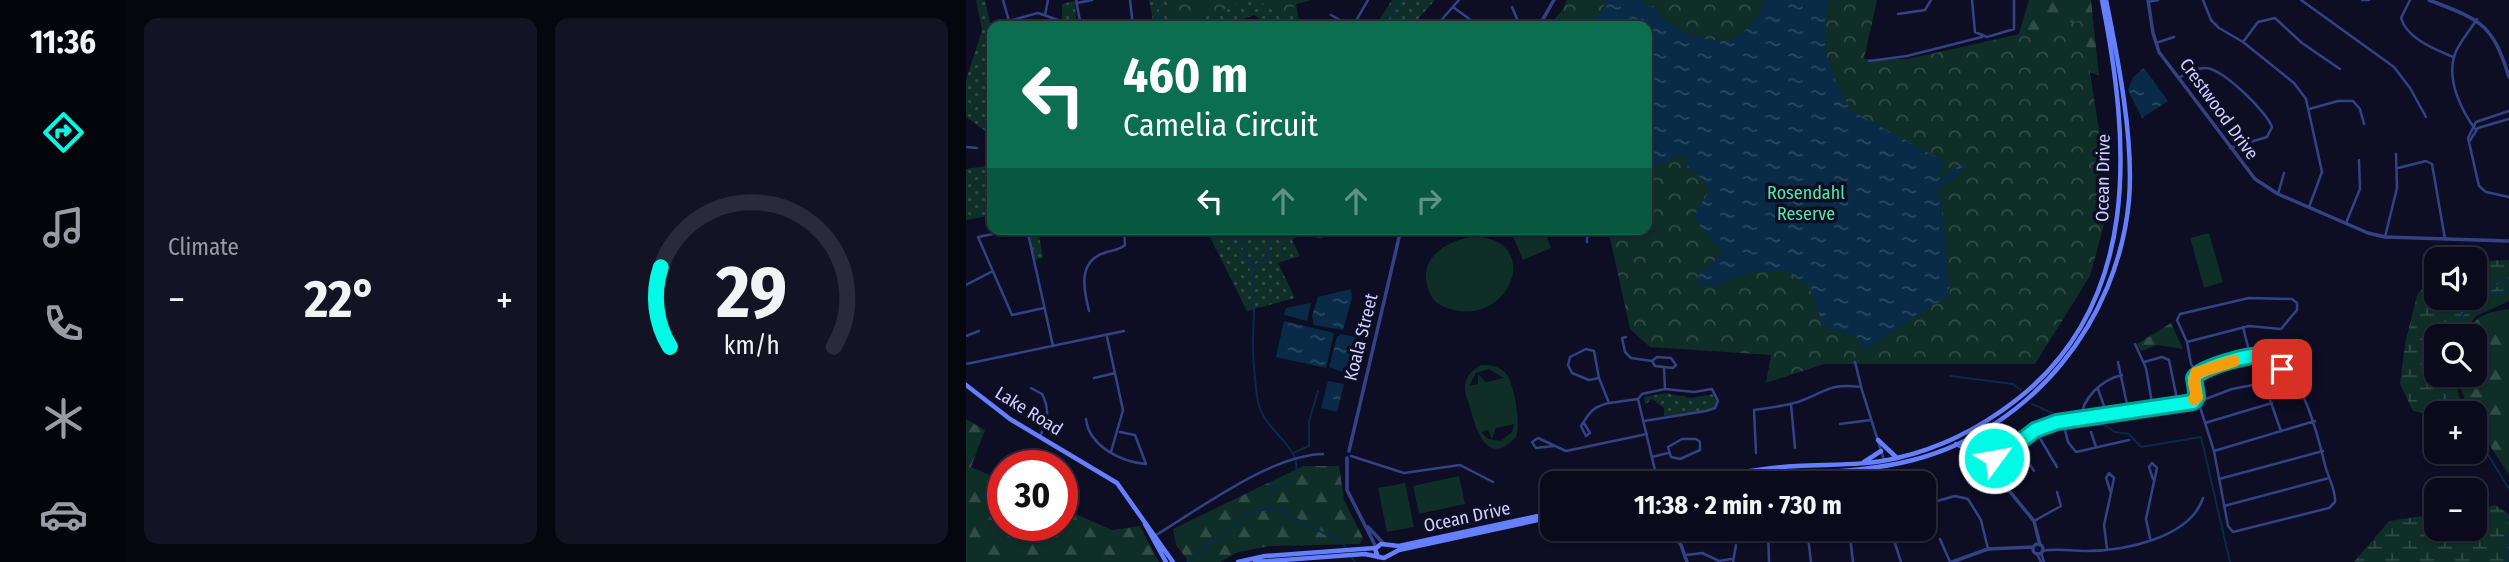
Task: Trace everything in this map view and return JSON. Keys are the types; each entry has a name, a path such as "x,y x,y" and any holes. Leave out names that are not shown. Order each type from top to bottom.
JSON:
{"main road":[{"name":"Ocean Drive","path":"1824,471 1916,459 1956,444 2039,382 2080,330 2106,271 2120,203 2121,159 2104,0"},
{"name":"Ocean Drive","path":"1744,471 1886,463 1969,435 1993,424 2032,396 2079,341 2112,274 2121,248 2129,205 2130,167 2104,0"},
{"path":"2120,203 2129,205"},
{"name":"Lake Road","path":"966,384 1002,413 1117,483 1141,513 1167,562"},
{"path":"1977,447 1993,424"},
{"path":"1878,440 1896,458"},
{"path":"1956,444 1980,455"},
{"path":"1860,464 1881,451"},
{"name":"Ocean Drive","path":"1376,547 1386,544 1399,546 1540,517"},
{"name":"Ocean Drive","path":"1379,558 1399,550 1540,518"},
{"name":"Lake Road","path":"1154,536 1173,562"},
{"path":"1386,544 1389,555"},
{"path":"1255,562 1356,553 1376,547 1379,558 1356,553"},
{"path":"1238,562 1265,556 1340,554"}],"street":[{"path":"1003,0 1009,21 1034,14 1063,21"},
{"path":"1045,15 1048,0"},
{"path":"1073,21 1080,20 1076,2 1092,0"},
{"path":"1130,0 1132,21"},
{"path":"1355,21 1368,0"},
{"path":"1440,21 1459,0"},
{"path":"1542,21 1553,0"},
{"path":"1898,14 1925,10 1931,0"},
{"path":"1972,0 1977,34 1972,41"},
{"path":"1869,61 2002,35 2014,29 2014,0"},
{"path":"2148,1 2158,0"},
{"path":"2203,0 2211,20 2243,42 2301,90 2309,109 2322,172 2309,207"},
{"path":"2301,0 2394,67 2410,88 2426,117"},
{"path":"2362,0 2368,0"},
{"path":"2410,0 2401,18 2405,28 2420,40 2454,57"},
{"path":"2429,0 2477,19 2492,36 2509,77"},
{"name":"Crestwood Drive","path":"2148,1 2156,43 2165,59 2249,173 2278,194 2385,237 2509,241"},
{"path":"1453,7 1472,21"},
{"path":"1512,7 1518,21"},
{"path":"1331,15 1342,21"},
{"path":"2243,42 2258,23 2275,18 2302,43 2340,69"},
{"path":"2476,130 2460,104 2454,57 2477,19"},
{"path":"1977,34 1982,37"},
{"path":"2156,43 2174,37"},
{"path":"2180,77 2201,68 2211,69 2238,89 2268,119 2272,127 2267,137 2230,148"},
{"path":"2309,109 2338,101 2353,101 2360,109 2364,124"},
{"path":"2473,126 2509,111"},
{"path":"2469,145 2476,130 2509,119"},
{"path":"2473,126 2469,145 2479,186 2486,192 2509,197"},
{"path":"966,146 977,148"},
{"path":"2385,237 2395,200 2398,168 2396,154"},
{"path":"2346,223 2360,189 2359,160"},
{"path":"2398,168 2426,161 2432,164 2445,239"},
{"path":"2278,194 2284,173"},
{"path":"988,235 978,237 1012,314 1044,308"},
{"path":"1028,235 1053,347"},
{"path":"1089,312 1083,283 1085,271 1098,256 1125,245 1124,235"},
{"name":"Koala Street","path":"1376,547 1347,490 1349,455 1400,235"},
{"path":"1587,235 1587,242"},
{"path":"966,285 993,271"},
{"path":"2187,342 2244,327 2281,329 2297,310 2297,303 2292,299 2249,298 2180,314 2177,320 2196,373 2194,383 2197,397"},
{"path":"2244,327 2251,356"},
{"path":"966,336 979,331"},
{"path":"966,364 1124,331"},
{"path":"1107,335 1123,410 1120,432 1111,452"},
{"path":"1626,337 1622,340 1627,355 1652,361 1656,366 1664,368 1675,366 1675,360 1657,357 1652,361"},
{"path":"2135,344 2144,362 2153,409"},
{"path":"1599,378 1590,380 1572,373 1568,365 1570,357 1586,349 1594,351 1599,378 1609,403"},
{"path":"2006,460 2017,444 2035,430 2063,421 2193,402 2200,407 2214,451 2230,530 2241,532 2333,505 2336,496 2315,421 2282,369 2263,356 2251,356 2196,373"},
{"path":"2144,362 2162,357 2169,360 2178,404"},
{"path":"1855,362 1886,463"},
{"path":"2118,362 2128,410"},
{"path":"1664,368 1665,390"},
{"path":"1094,378 1115,373"},
{"path":"2081,420 2084,404 2107,379 2122,375"},
{"path":"2197,397 2203,400 2255,383 2261,386 2272,404 2281,431"},
{"path":"1756,453 1754,410 1791,404 1833,386 1861,387"},
{"path":"1031,388 1042,394 1048,412 1047,422 1040,436"},
{"path":"1583,424 1593,407 1638,399 1642,394 1665,390 1694,392 1712,389 1718,401 1715,408 1706,411 1644,421"},
{"path":"2098,389 2104,405"},
{"path":"2193,402 2197,397"},
{"path":"1638,399 1655,471"},
{"path":"2200,407 2203,400"},
{"path":"1791,404 1795,448"},
{"path":"2205,423 2272,404"},
{"path":"1086,419 1090,436 1111,452 1131,463 1146,464 1135,435 1120,432"},
{"path":"1840,424 1871,420"},
{"path":"2063,421 2068,442 2074,452 2129,440"},
{"path":"2214,451 2315,421"},
{"path":"2035,430 2057,467"},
{"path":"2091,432 2096,447"},
{"path":"1553,446 1536,448 1532,442 1538,438 1568,451 1647,434"},
{"path":"1969,435 1985,461"},
{"path":"1969,435 1980,455 2034,521 2042,562"},
{"path":"1682,439 1696,439 1701,444 1696,453 1680,459 1668,453 1670,445 1682,439"},
{"path":"2017,444 2034,471"},
{"path":"2219,479 2322,451"},
{"path":"1652,457 1668,453"},
{"path":"1154,536 1280,462 1323,454"},
{"path":"1349,455 1404,473 1460,465 1493,482"},
{"path":"1985,461 1997,458 2006,460"},
{"path":"2002,480 2010,470 2006,460"},
{"path":"2107,549 2104,525 2111,493 2114,478 2109,473 2106,478 2111,493"},
{"path":"2224,506 2329,477"},
{"path":"2150,539 2146,519 2154,482"},
{"path":"2034,521 2061,506 2057,492"},
{"path":"1936,501 1955,496 1968,499 1981,520 1988,549"},
{"path":"1940,539 1951,562 1988,549 2107,549 2150,539 2185,525 2196,513 2203,498"},
{"name":"Koala Street","path":"1366,526 1386,544"},
{"path":"1678,541 1688,562"},
{"path":"1768,541 1769,562"},
{"path":"1809,541 1811,562"},
{"path":"1851,541 1853,562"},
{"path":"1894,541 1901,562"},
{"path":"1686,555 1702,553 1718,561 1732,560 1736,545"}],"green space":[{"path":"976,0 985,0 990,21 987,21 987,132 966,117 966,80 982,30"},
{"path":"1149,0 1311,0 1296,4 1299,21 1263,21 1254,15 1239,21 1153,21"},
{"path":"1166,0 1247,0 1195,21 1171,21"},
{"path":"1258,0 1311,0 1296,4 1283,18"},
{"path":"1392,0 1435,0 1416,21 1378,21"},
{"name":"Rosendahl Reserve","path":"1567,0 1877,0 1864,59 1908,59 2082,20 2110,202 2090,276 2035,364 1824,364 1766,383 1771,355 1650,347 1630,329 1609,235 1652,235 1652,21 1552,21"},
{"path":"2029,0 2091,0 2099,76 2017,40"},
{"path":"1075,1 1076,19 1059,21 1062,20 1062,4"},
{"path":"987,166 987,216 966,220 966,169"},
{"path":"2209,233 2223,282 2204,288 2190,238"},
{"path":"1028,235 1039,235 1043,258 1034,260"},
{"path":"1209,235 1300,235 1292,240 1300,256 1278,263 1295,298 1247,311"},
{"path":"1309,235 1326,235 1321,239"},
{"path":"1513,235 1546,235 1551,248 1523,260"},
{"path":"1476,236 1497,242 1509,253 1513,267 1510,282 1501,296 1487,307 1469,311 1447,308 1434,300 1428,289 1428,265 1432,257 1447,245"},
{"path":"2509,260 2509,301 2476,316 2470,324 2424,324 2424,387 2456,387 2461,401 2424,401 2424,413 2413,411 2400,384 2405,344 2417,295 2424,287 2424,310 2487,310 2487,261"},
{"path":"2509,309 2509,475 2487,441 2487,401 2465,401 2461,387 2487,387 2487,324 2472,324 2489,313"},
{"path":"2171,323 2183,349 2158,345 2141,351 2137,344"},
{"path":"1481,365 1502,370 1510,381 1515,397 1518,424 1516,437 1506,446 1497,449 1490,447 1480,435 1466,394 1465,386 1470,373","holes":["1489,369 1504,378 1486,382 1478,374 1478,384 1469,386 1476,373","1514,424 1512,432 1501,441 1488,439 1481,432 1488,430 1492,439 1496,428"]},
{"path":"1666,393 1691,398 1713,394 1717,403 1715,407 1688,415 1664,416 1664,408 1652,399 1645,405 1644,397"},
{"path":"966,419 985,430 971,467 987,474 987,541 1078,541 1078,515 1112,530 1140,526 1159,562 966,562"},
{"path":"1303,466 1339,466 1344,500 1363,538 1360,544 1270,546 1238,552 1220,562 1189,562 1176,545 1173,529"},
{"path":"1459,476 1465,504 1419,514 1413,486"},
{"path":"1405,483 1414,527 1387,532 1378,488"},
{"path":"2495,505 2509,514 2509,562 2354,562 2389,521 2424,516 2424,541 2487,541 2487,506"}],"water":[{"path":"1605,0 1644,0 1645,4 1653,6 1668,22 1686,33 1728,41 1751,25 1765,0 1829,0 1825,32 1827,57 1850,110 1945,162 1937,180 1963,164 1966,167 1936,192 1941,201 1950,294 1865,350 1855,336 1824,327 1809,287 1787,271 1745,273 1717,286 1700,285 1696,278 1722,250 1701,228 1694,216 1709,191 1701,178 1687,167 1685,156 1679,155 1655,167 1652,162 1652,21 1590,21 1603,11"},
{"path":"2144,68 2168,101 2142,118 2128,90 2133,77"},
{"path":"1351,289 1352,298 1343,330 1314,325 1312,316 1318,297"},
{"path":"1311,303 1307,321 1284,315 1286,308"},
{"path":"1284,321 1334,333 1326,368 1276,357"},
{"path":"1341,334 1364,339 1366,343 1358,374 1354,376 1329,367 1337,337"},
{"path":"1328,381 1344,384 1337,412 1321,408"}],"waterway":[{"path":"1159,0 1161,21"},
{"path":"1385,21 1403,0"},
{"path":"1234,235 1247,255 1251,270 1254,365 1260,409 1295,457 1297,467 1294,479 1271,489 1268,510"},
{"path":"1252,268 1268,252 1269,235"},
{"path":"2455,324 2482,296 2509,280"},
{"path":"2487,299 2509,289"},
{"path":"1950,376 2013,384 2021,390"},
{"path":"2446,387 2453,401"},
{"path":"1293,453 1309,446 1309,421 1318,391"},
{"path":"2032,404 2063,418"},
{"path":"2072,423 2085,426 2103,424 2115,432 2129,434 2141,447 2201,437 2230,562"},
{"path":"2487,453 2509,489"},
{"path":"1187,562 1240,521 1260,510 1279,510 1343,543 1355,562"},
{"path":"2504,562 2509,531"}],"slow traffic":[{"path":"2194,399 2197,397 2194,383 2196,373 2234,361"}],"route":[{"path":"1994,458 2006,460 2011,450 2035,430 2057,422 2095,419 2116,412 2193,402 2197,397 2194,378 2196,373 2204,369 2257,355 2270,359 2282,369"}]}
